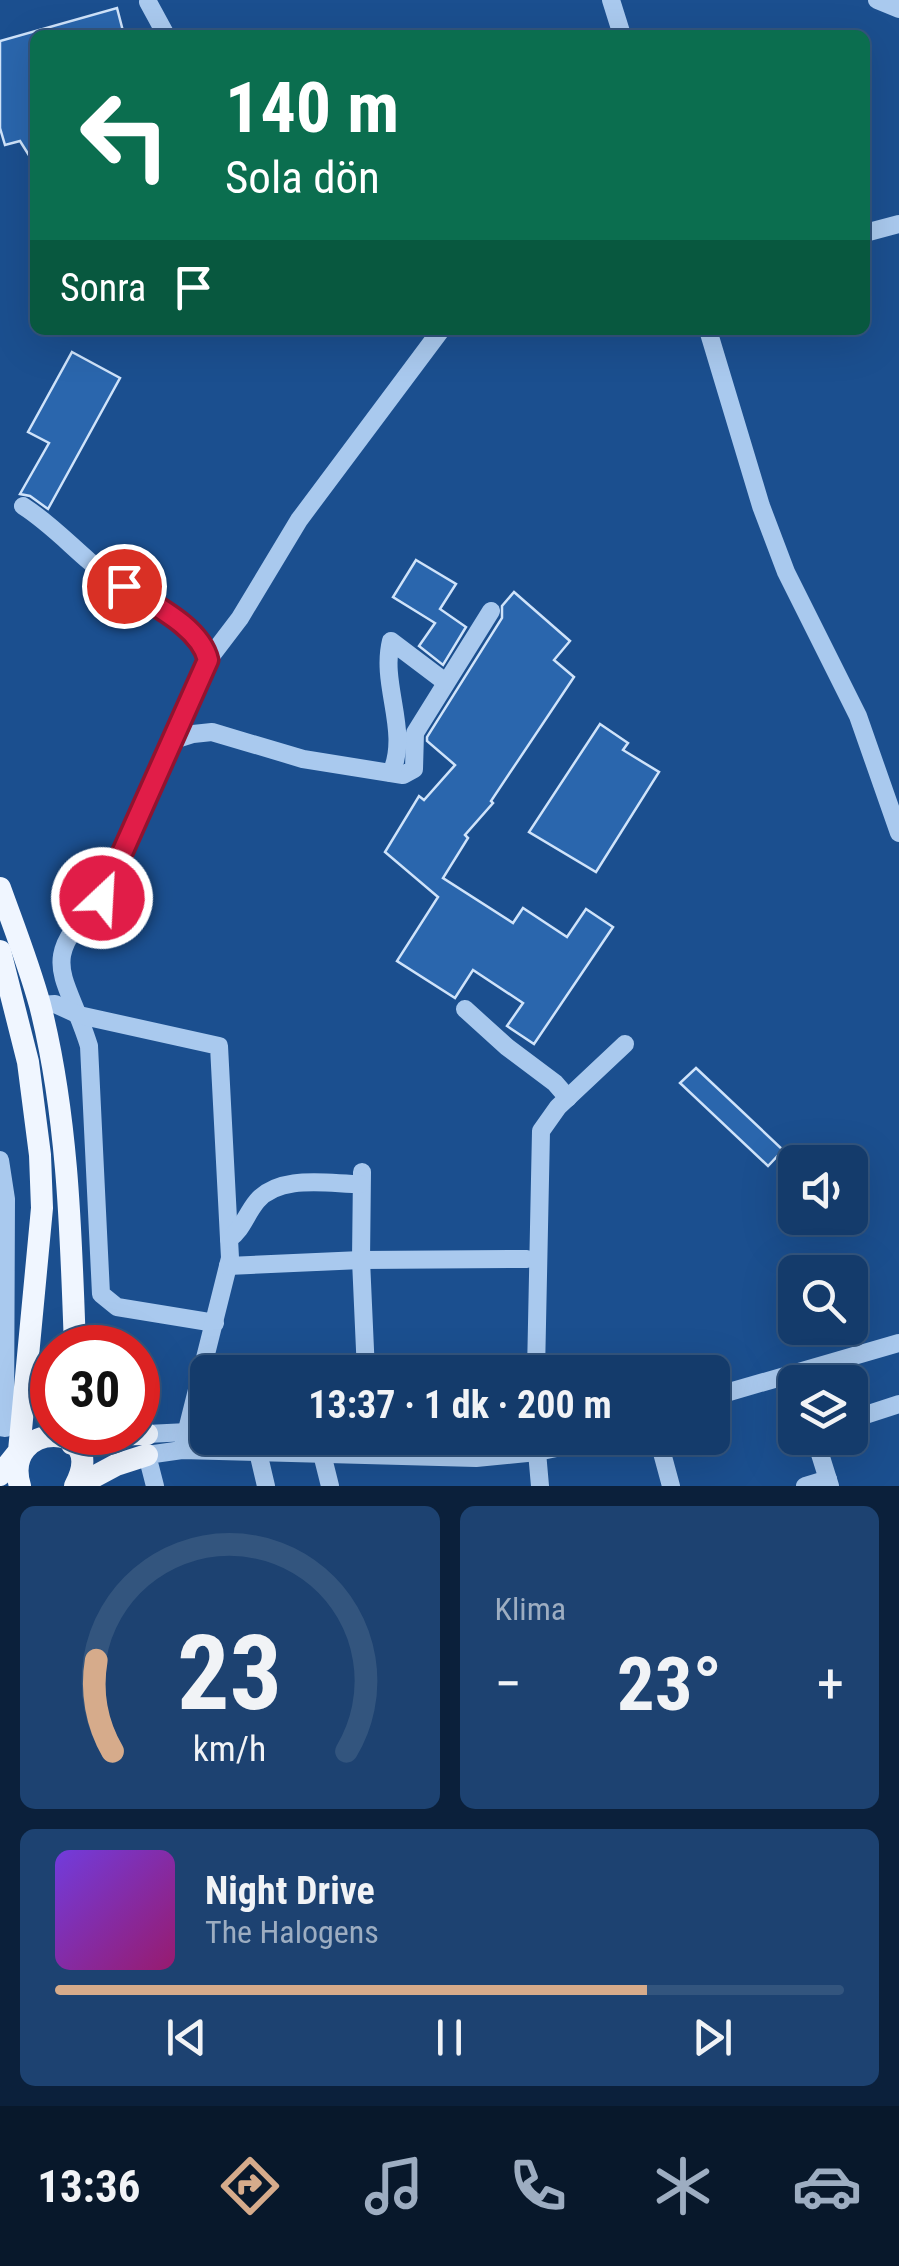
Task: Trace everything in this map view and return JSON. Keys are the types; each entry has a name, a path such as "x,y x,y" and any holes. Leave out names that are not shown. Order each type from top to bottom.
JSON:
{"main road":[{"path":"0,888 40,1005 64,1141 74,1325"},
{"path":"0,951 28,1062 40,1155 42,1208 14,1470 20,1486"},
{"path":"0,1475 30,1441"},
{"path":"76,1485 78,1455"},
{"path":"76,1485 121,1455"}],"street":[{"path":"612,0 621,30"},
{"path":"877,0 899,9"},
{"path":"148,2 163,30"},
{"path":"870,233 899,224"},
{"path":"214,1324 117,1307 101,1294 89,1046 64,984 61,951 74,924 102,898 208,660 240,618 299,520 436,335"},
{"path":"710,335 761,506 786,572 858,716 899,833"},
{"path":"23,506 48,523 91,563 189,630 205,648 208,660"},
{"path":"171,741 212,732 303,759 403,775 414,769 414,733 491,611"},
{"path":"391,773 400,744 386,658 391,641 444,681"},
{"path":"40,1005 55,1004 79,1015 218,1046 228,1266 182,1450"},
{"path":"465,1009 568,1098"},
{"path":"536,1355 541,1132 568,1098 625,1044"},
{"path":"0,1160 7,1392 4,1428 0,1427"},
{"path":"229,1239 268,1190 293,1183 362,1178 365,1355"},
{"path":"228,1266 361,1260 527,1260"},
{"path":"837,1365 899,1344"},
{"path":"730,1392 778,1382"},
{"path":"868,1414 899,1404"},
{"path":"160,1436 190,1430"},
{"path":"160,1444 190,1450"},
{"path":"148,1455 155,1486"},
{"path":"259,1455 266,1486"},
{"path":"322,1455 330,1486"},
{"path":"360,1455 506,1455"},
{"path":"537,1455 540,1486"},
{"path":"663,1455 671,1486"},
{"path":"805,1486 829,1482 820,1455"}],"building":[{"path":"117,8 123,30 39,30"},
{"path":"30,33 30,157 20,141 5,145 0,128 0,41"},
{"path":"72,352 120,378 48,509 20,494 49,443 28,432"},
{"path":"416,560 456,584 440,609 466,627 443,665 419,646 435,623 393,597"},
{"path":"514,592 570,641 554,660 574,677 493,803 465,835 468,838 443,878 513,923 523,908 567,937 586,909 613,927 534,1044 507,1026 523,1003 473,970 455,998 397,961 438,897 385,852 419,796 424,800 455,765 427,737 502,618 502,606"},
{"path":"600,724 628,743 623,750 659,772 596,872 529,832"},
{"path":"696,1068 778,1145 778,1155 768,1166 680,1083"}],"route":[{"path":"102,898 208,660 205,648 189,630 124,586"}]}
